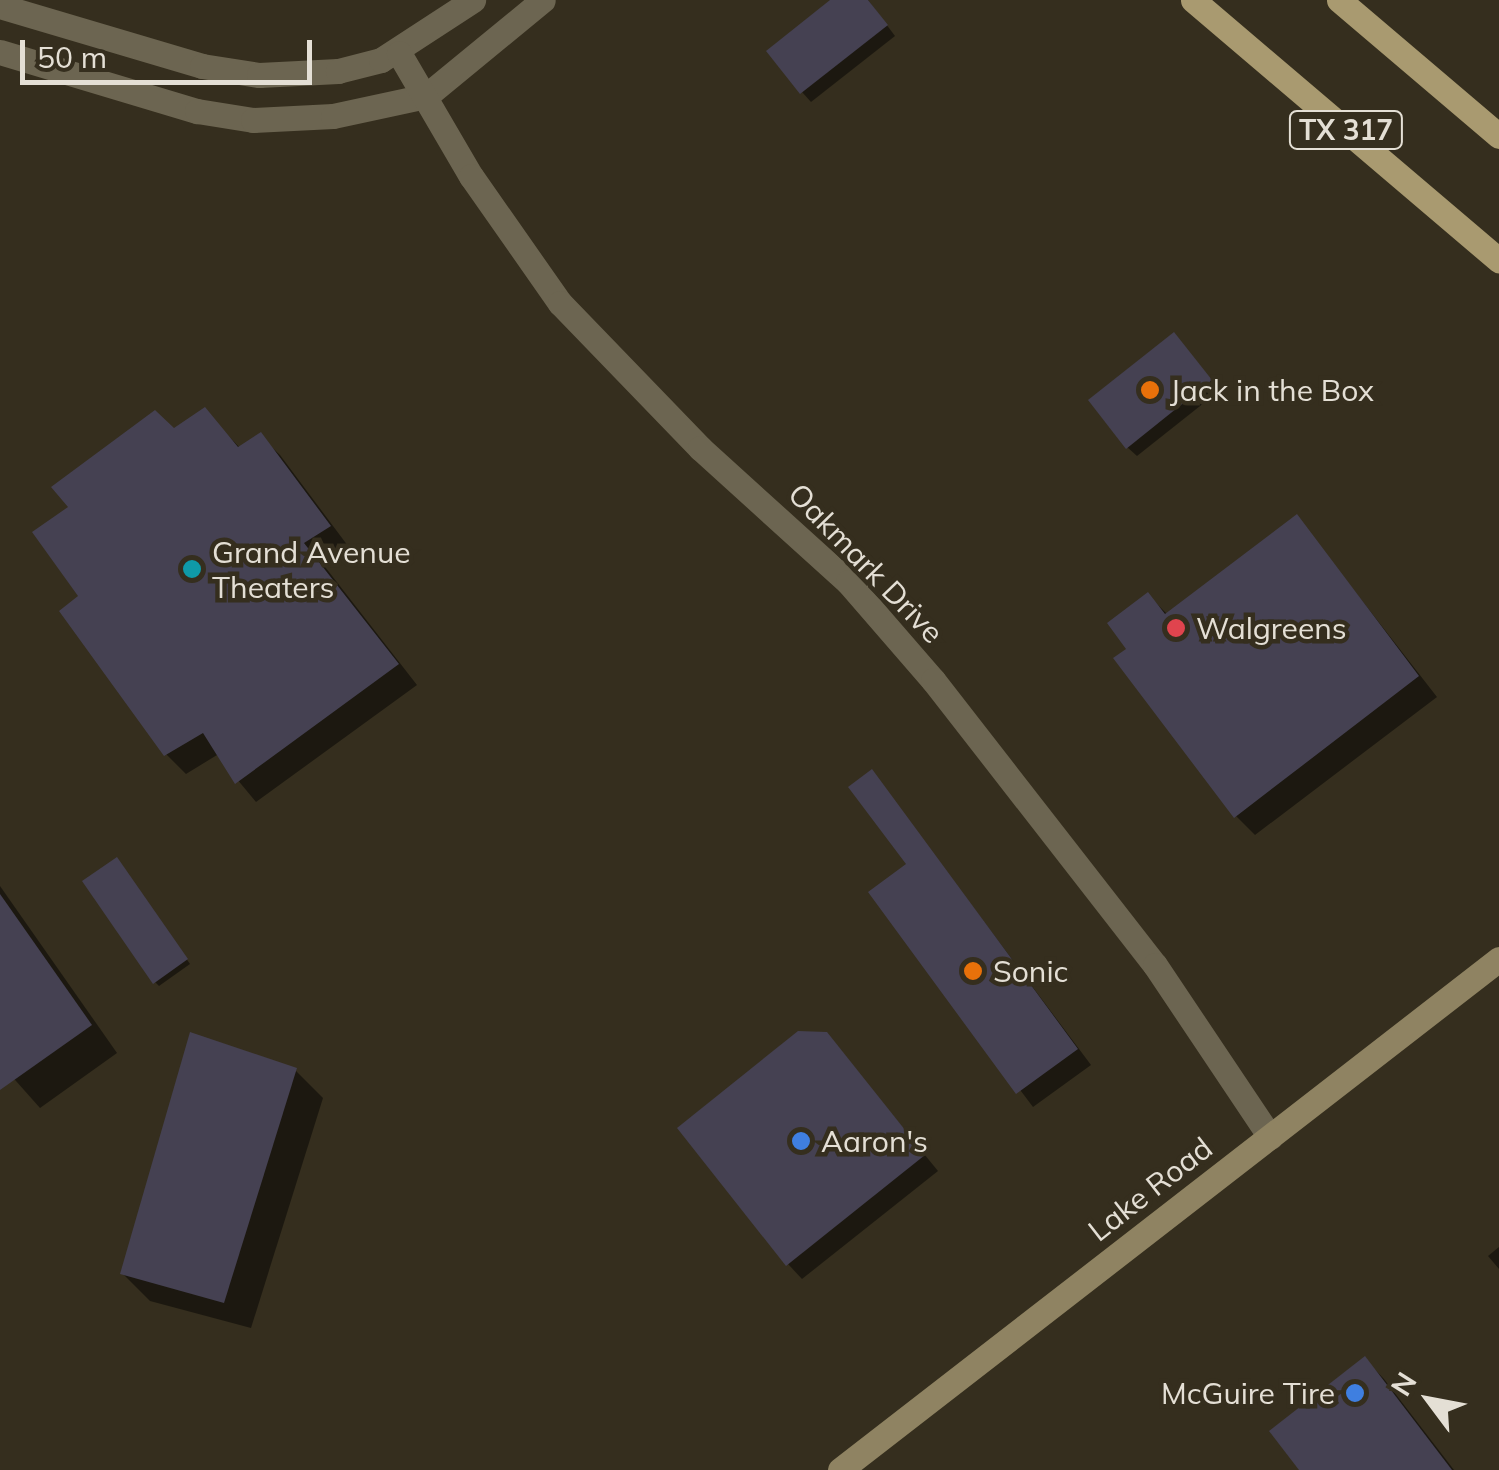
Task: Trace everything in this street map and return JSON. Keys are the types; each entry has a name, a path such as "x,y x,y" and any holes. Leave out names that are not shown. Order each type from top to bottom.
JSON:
{"main road":[{"name":"TX 317","path":"1193,0 1499,260"},
{"name":"TX 317","path":"1339,0 1499,136"},
{"name":"Lake Road","path":"840,1470 1499,958"}],"street":[{"path":"0,6 202,66 258,75 338,70 399,52 473,0"},
{"path":"0,52 197,110 254,120 334,116 426,96 543,0"},
{"name":"Oakmark Drive","path":"399,52 471,176 560,303 700,448 848,582 934,680 1155,965 1270,1136"}],"building":[{"path":"830,0 868,0 888,25 800,94 766,51"},
{"name":"Jack in the Box","path":"1174,332 1212,380 1126,449 1088,400"},
{"name":"Grand Avenue Theaters","path":"205,407 238,447 261,432 331,526 304,543 399,664 235,784 203,733 164,756 59,611 78,596 32,532 68,507 51,487 155,410 174,428"},
{"name":"Walgreens","path":"1297,514 1419,676 1234,818 1113,658 1126,649 1107,623 1148,592 1165,614"},
{"name":"Sonic","path":"872,769 1078,1049 1016,1094 868,892 906,864 848,787"},
{"path":"117,857 188,959 153,984 82,881"},
{"path":"0,894 92,1025 0,1090"},
{"name":"Aaron's","path":"798,1031 827,1032 925,1155 786,1266 677,1128"},
{"path":"190,1032 297,1068 224,1303 120,1274"},
{"name":"McGuire Tire","path":"1365,1356 1452,1470 1299,1470 1269,1431"}],"place":[{"name":"Jack in the Box","path":"1150,390"},
{"name":"Grand Avenue Theaters","path":"192,569"},
{"name":"Walgreens","path":"1176,628"},
{"name":"Sonic","path":"973,971"},
{"name":"Aaron's","path":"801,1141"},
{"name":"McGuire Tire","path":"1355,1393"}]}
